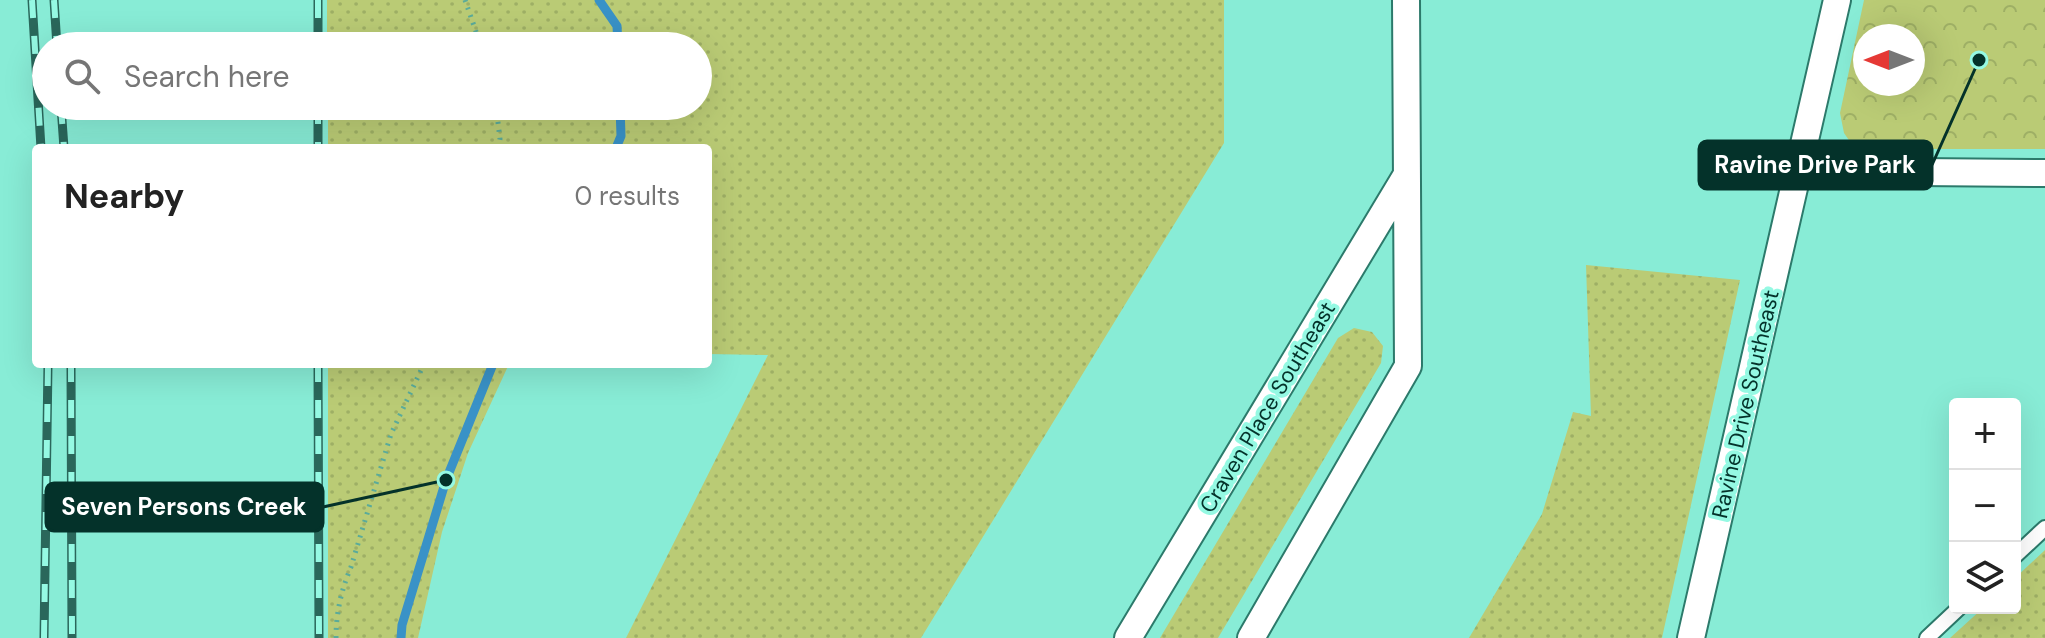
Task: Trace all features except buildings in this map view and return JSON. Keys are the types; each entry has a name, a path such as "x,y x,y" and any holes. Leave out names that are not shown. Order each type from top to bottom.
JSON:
{"street":[{"path":"1251,638 1408,366 1406,0"},
{"name":"Ravine Drive Southeast","path":"1691,638 1837,0"},
{"path":"1800,171 2045,173"},
{"name":"Craven Place Southeast","path":"1128,638 1406,176"}],"lane":[{"path":"2021,550 2045,528"},
{"path":"1927,638 1953,614"}],"path":[{"path":"465,0 476,32"},
{"path":"498,120 499,144"},
{"path":"336,638 342,588 391,434 422,368"}],"green space":[{"path":"327,0 1224,0 1224,143 921,638 626,638 768,355 712,354 712,144 328,144 328,120 712,120 712,32 327,32"},
{"path":"1864,0 2045,0 2045,149 1855,149 1844,133 1840,113 1853,52 1853,96 1925,96 1925,24 1859,24"},
{"path":"1586,265 1740,280 1662,638 1469,638 1542,514 1573,412 1591,416"},
{"path":"1354,328 1372,332 1383,346 1381,363 1218,638 1160,638 1338,338"},
{"path":"328,368 507,368 468,453 442,532 418,638 328,638"},
{"path":"2045,550 2045,638 1950,638 1976,614 2021,614 2021,572"}],"waterway":[{"path":"599,0 617,26 617,32"},
{"path":"618,144 620,120"},
{"path":"401,638 402,625 446,480 491,368"}],"railway":[{"path":"32,0 34,32"},
{"path":"54,0 56,32"},
{"path":"318,0 318,32"},
{"path":"39,120 41,144"},
{"path":"62,120 64,144"},
{"path":"318,120 318,144"},
{"path":"44,638 48,368"},
{"path":"71,368 72,638"},
{"path":"318,368 319,638"}],"place":[{"name":"Ravine Drive Park","path":"1979,60"},
{"name":"Seven Persons Creek","path":"446,480"}]}
